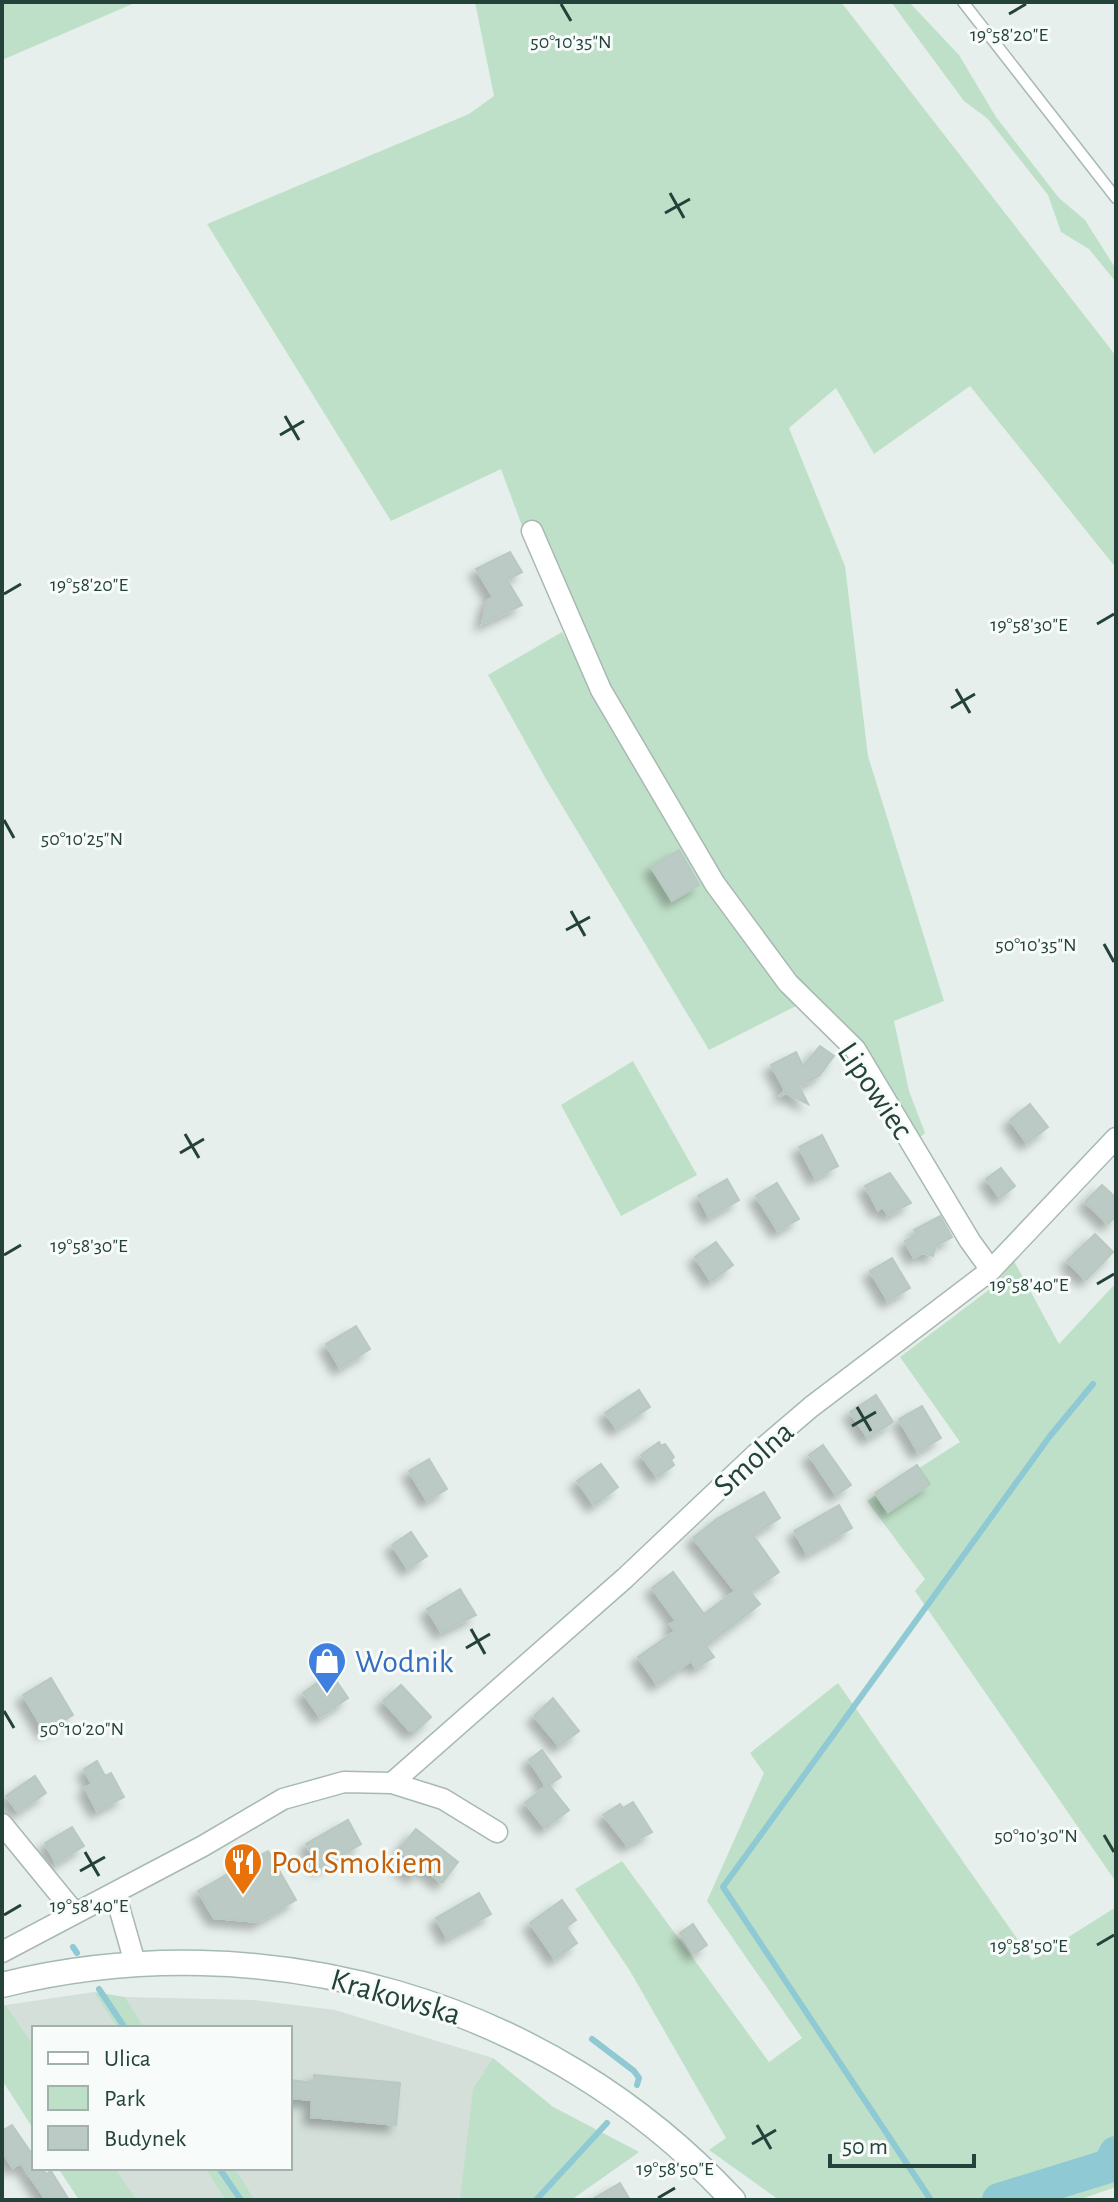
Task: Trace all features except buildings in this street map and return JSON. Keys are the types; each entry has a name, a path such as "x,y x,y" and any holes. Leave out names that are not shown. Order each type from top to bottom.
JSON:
{"main road":[{"name":"Krakowska","path":"2,1985 55,1973 135,1963 204,1962 278,1967 381,1988 485,2023 580,2072 661,2130 727,2194"}],"street":[{"name":"Lipowiec","path":"532,531 601,690 715,884 788,983 855,1049 970,1241 991,1270"},
{"name":"Smolna","path":"392,1783 625,1578 767,1445 991,1270 1116,1138"},
{"path":"2,1952 283,1799 344,1782 392,1783 443,1799 497,1832"},
{"path":"2,1824 74,1912"},
{"path":"115,1893 135,1963"}],"lane":[{"path":"963,2 1116,198"},
{"path":"727,2194 746,2200"}],"shaded area":[{"path":"94,1992 116,2026 32,2026 32,2043 6,2005"},
{"path":"125,1997 253,2000 335,2010 493,2058 553,2107 639,2152 571,2200 255,2200 236,2170 292,2170 292,2026 144,2026"},
{"path":"116,2170 206,2170 225,2200 137,2200"}],"green space":[{"path":"137,2 2,60 2,4"},
{"path":"475,2 841,2 1116,356 1116,568 970,386 874,454 836,388 789,428 845,566 868,756 944,1001 894,1021 909,1091 925,1133 918,1139 734,901 610,689 537,521 522,526 501,469 391,521 207,224 469,114 494,96"},
{"path":"891,2 909,2 959,55 996,117 1059,198 1085,220 1116,269 1116,282 1089,249 1061,232 1048,195 988,119 964,101"},
{"path":"562,632 715,895 796,1006 709,1050 546,779 488,675"},
{"path":"633,1061 697,1175 621,1216 561,1105"},
{"path":"1014,1261 1059,1344 1116,1283 1116,1882 915,1591 925,1579 867,1501 960,1442 900,1357 994,1286"},
{"path":"838,1683 1032,1960 1116,1907 1116,2187 1078,2200 779,2200 709,2150 726,2138 630,1971 575,1889 622,1861 769,2062 802,2038 707,1901 764,1773 750,1753"},
{"path":"94,1992 125,1997 144,2026 116,2026"},
{"path":"6,2005 32,2043 32,2127 2,2080 2,2006"},
{"path":"493,2058 553,2107 639,2152 571,2200 460,2200 473,2089"},
{"path":"59,2170 116,2170 137,2200 79,2200"},
{"path":"206,2170 236,2170 255,2200 225,2200"}],"waterway":[{"path":"931,2200 723,1887 1050,1436 1093,1384"},
{"path":"73,1947 77,1953"},
{"path":"99,1989 124,2026"},
{"path":"592,2039 634,2071 639,2078 637,2085"},
{"path":"536,2200 607,2123"},
{"path":"999,2200 1109,2166 1116,2153"},
{"path":"220,2170 241,2200"}],"place":[{"name":"Wodnik","path":"327,1695"},
{"name":"Pod Smokiem","path":"243,1896"}]}
